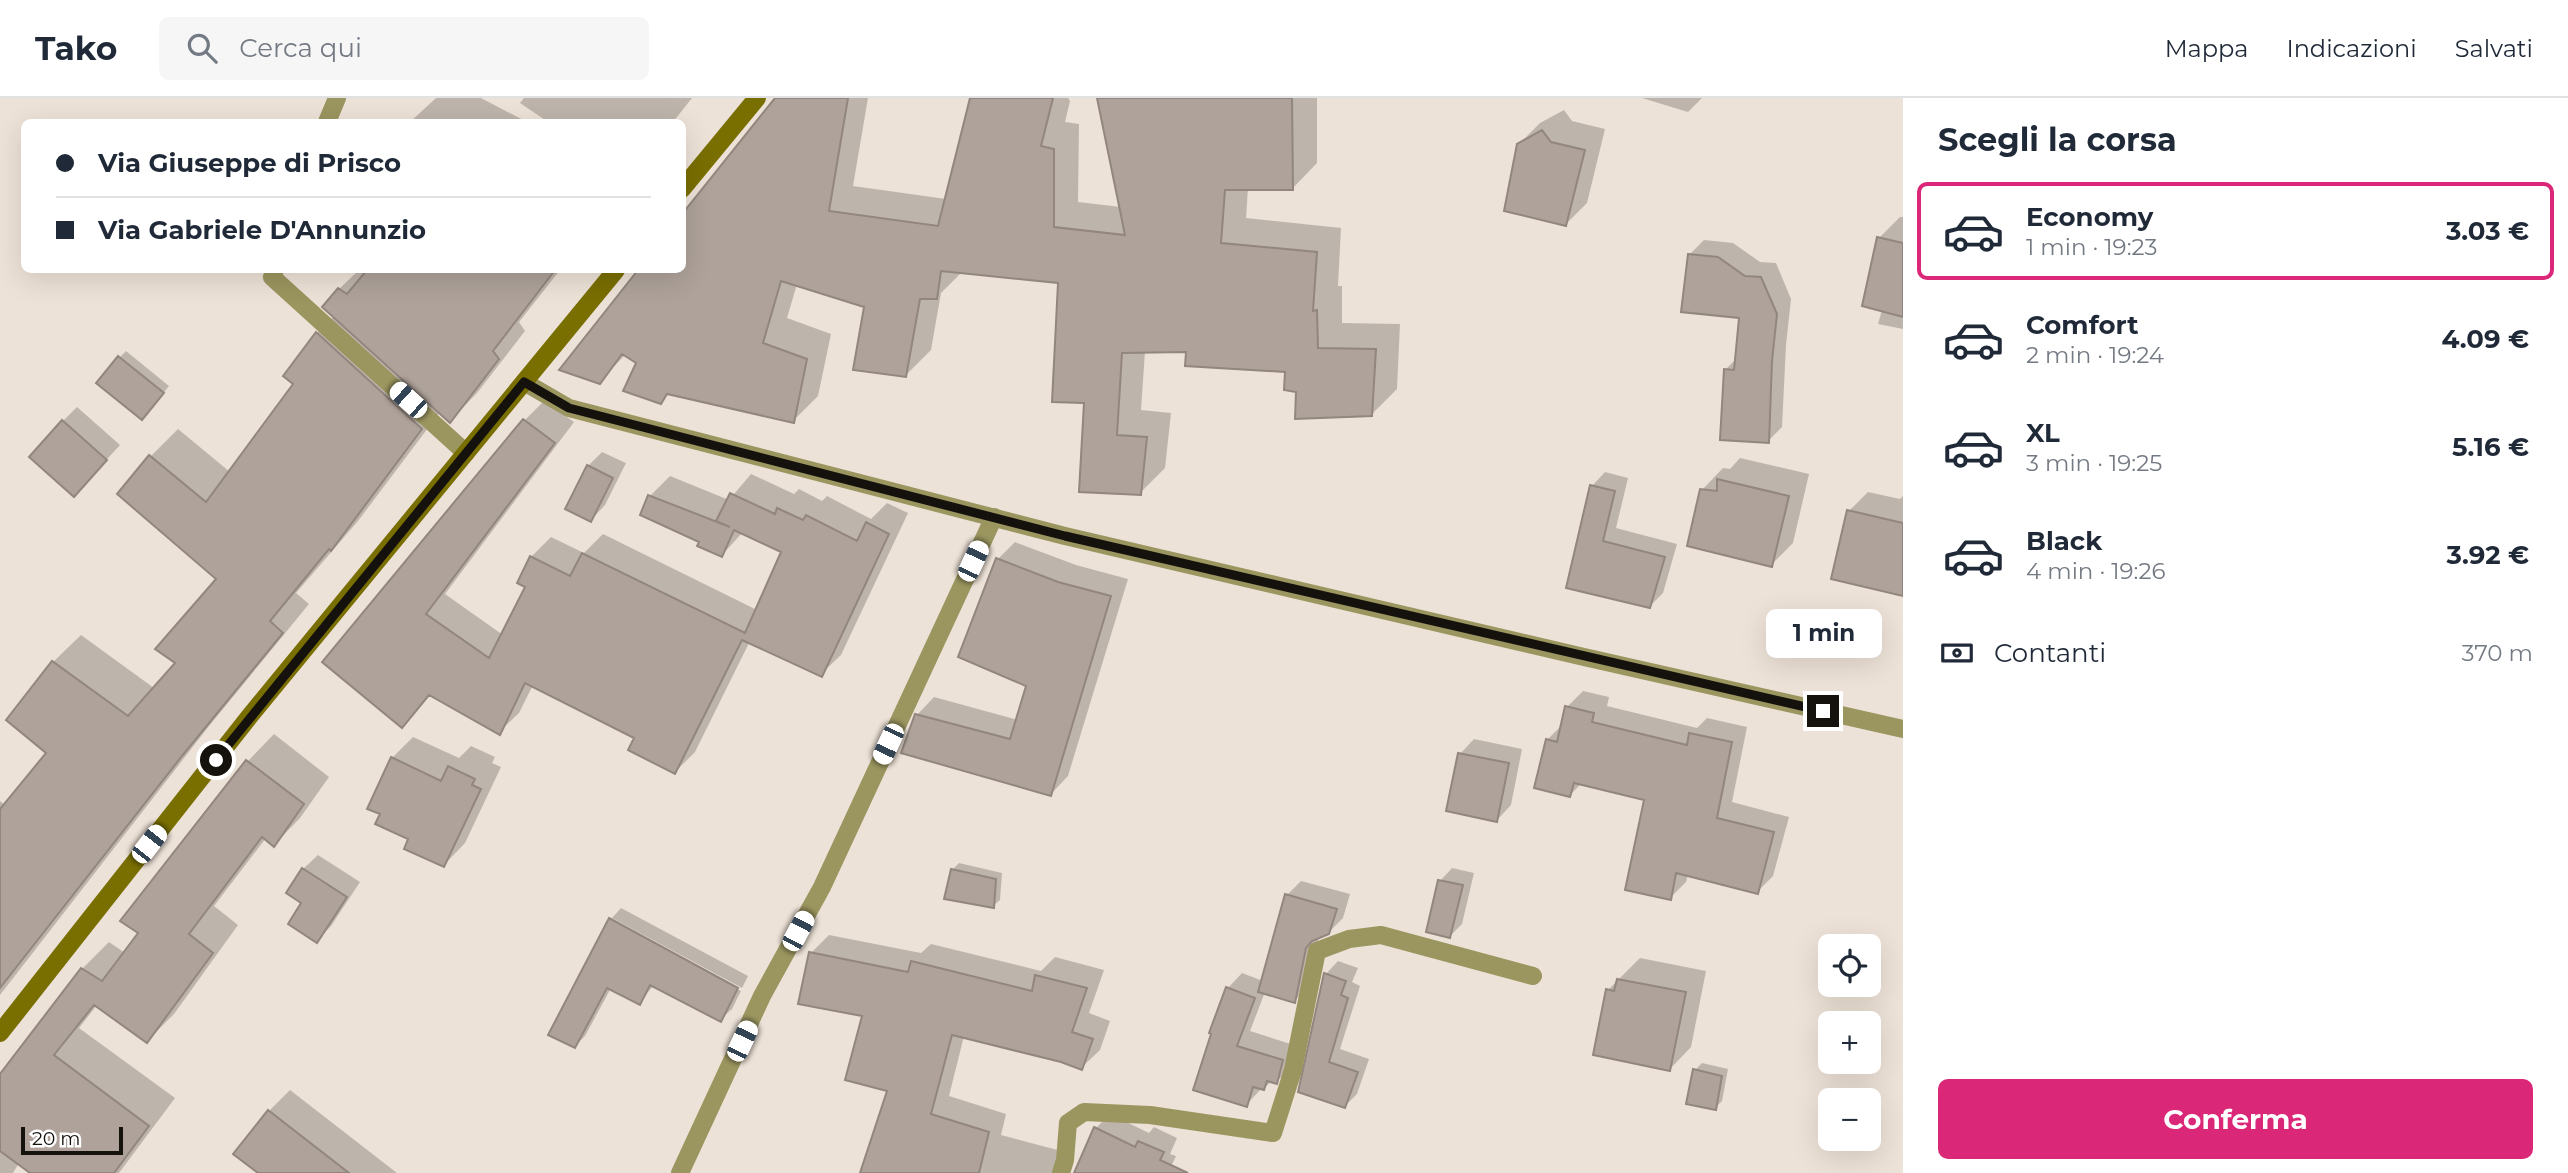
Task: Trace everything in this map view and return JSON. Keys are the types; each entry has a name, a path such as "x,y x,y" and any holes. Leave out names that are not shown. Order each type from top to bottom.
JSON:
{"main road":[{"path":"686,184 757,98"},
{"path":"0,1032 249,718 614,273"}],"street":[{"path":"328,119 337,98"},
{"path":"274,273 272,277 466,453"},
{"path":"524,382 569,408 994,517 1571,654 1903,729"},
{"path":"680,1173 762,996 822,887 994,517"},
{"path":"1061,1173 1065,1160 1068,1123 1084,1112 1150,1115 1273,1133 1293,1070 1317,951 1349,939 1381,935 1533,976"}],"building":[{"path":"775,98 848,98 829,211 938,226 970,98 1053,98 1041,146 1054,149 1054,227 1125,235 1097,98 1292,98 1293,190 1225,190 1221,243 1317,252 1313,311 1317,310 1318,348 1376,349 1372,416 1295,419 1296,392 1284,390 1285,372 1185,366 1186,352 1122,353 1117,435 1147,437 1141,495 1079,492 1084,403 1052,402 1058,283 941,271 937,299 920,299 906,377 853,370 864,307 781,281 763,343 807,359 794,423 667,394 661,404 623,391 636,363 622,354 600,384 559,370 636,273 686,273 686,209"},
{"path":"1542,130 1551,142 1585,150 1566,226 1504,211 1517,144"},
{"path":"1877,237 1903,243 1903,317 1862,306"},
{"path":"1688,254 1718,257 1745,276 1761,277 1777,314 1769,443 1720,440 1724,369 1734,370 1739,318 1681,312"},
{"path":"364,273 553,273 493,351 499,359 450,423 322,307 338,288 347,294"},
{"path":"316,332 422,429 331,551 329,549 270,621 283,633 182,756 0,988 0,809 46,753 6,720 52,661 128,716 175,663 155,649 216,579 117,494 149,455 206,502 293,384 283,376"},
{"path":"118,356 164,393 142,420 96,383"},
{"path":"523,419 555,443 426,614 489,658 525,587 517,583 530,556 570,576 582,553 745,633 781,552 734,530 722,557 697,546 699,542 640,515 648,495 730,527 716,521 730,493 775,514 777,508 803,520 806,515 857,541 866,522 889,534 822,677 742,640 675,774 628,750 634,738 525,683 500,735 429,695 402,728 322,662"},
{"path":"62,420 107,460 74,497 29,457"},
{"path":"587,465 613,478 591,522 565,509"},
{"path":"1717,479 1789,496 1772,567 1687,546 1700,489 1717,491"},
{"path":"1590,485 1615,491 1603,541 1665,557 1650,608 1566,588"},
{"path":"1847,510 1903,523 1903,596 1831,579"},
{"path":"996,558 1058,582 1111,596 1051,796 901,753 915,714 1010,739 1026,686 958,657"},
{"path":"1565,706 1594,713 1592,722 1687,745 1689,733 1732,742 1717,818 1774,832 1758,894 1676,873 1671,900 1625,890 1644,800 1574,783 1570,797 1534,788 1546,739 1557,742"},
{"path":"1458,753 1509,763 1497,822 1446,811"},
{"path":"391,757 441,781 448,766 475,779 472,785 481,789 444,867 404,849 408,839 375,824 380,814 367,809"},
{"path":"246,760 304,804 274,847 262,837 189,934 213,953 147,1043 94,1005 54,1055 149,1126 114,1173 30,1173 0,1151 0,1074 81,968 102,981 138,933 120,921"},
{"path":"302,868 347,897 317,943 288,924 301,903 286,893"},
{"path":"951,869 996,879 994,908 944,899"},
{"path":"1438,880 1463,885 1450,938 1426,932"},
{"path":"1285,894 1337,909 1329,934 1312,941 1306,948 1295,1003 1258,992"},
{"path":"609,918 738,988 721,1022 650,985 640,1005 607,988 575,1048 548,1035"},
{"path":"809,952 908,972 911,961 1032,991 1035,975 1087,988 1072,1032 1093,1039 1082,1070 1061,1062 952,1035 931,1114 989,1132 979,1173 860,1173 887,1091 845,1080 862,1016 798,1004"},
{"path":"1324,973 1346,981 1341,995 1348,998 1329,1062 1358,1072 1345,1108 1298,1092"},
{"path":"1617,979 1686,992 1670,1071 1593,1055 1606,989 1614,991"},
{"path":"1226,987 1255,998 1237,1046 1283,1060 1277,1084 1267,1081 1264,1090 1253,1087 1247,1107 1193,1090 1211,1034 1209,1033"},
{"path":"1693,1069 1722,1076 1716,1110 1686,1104"},
{"path":"268,1110 349,1173 258,1173 233,1154"},
{"path":"1094,1127 1135,1147 1138,1141 1164,1152 1160,1160 1188,1173 1074,1173"}],"route":[{"path":"216,760 524,382 569,408 1065,536 1823,711"}]}
